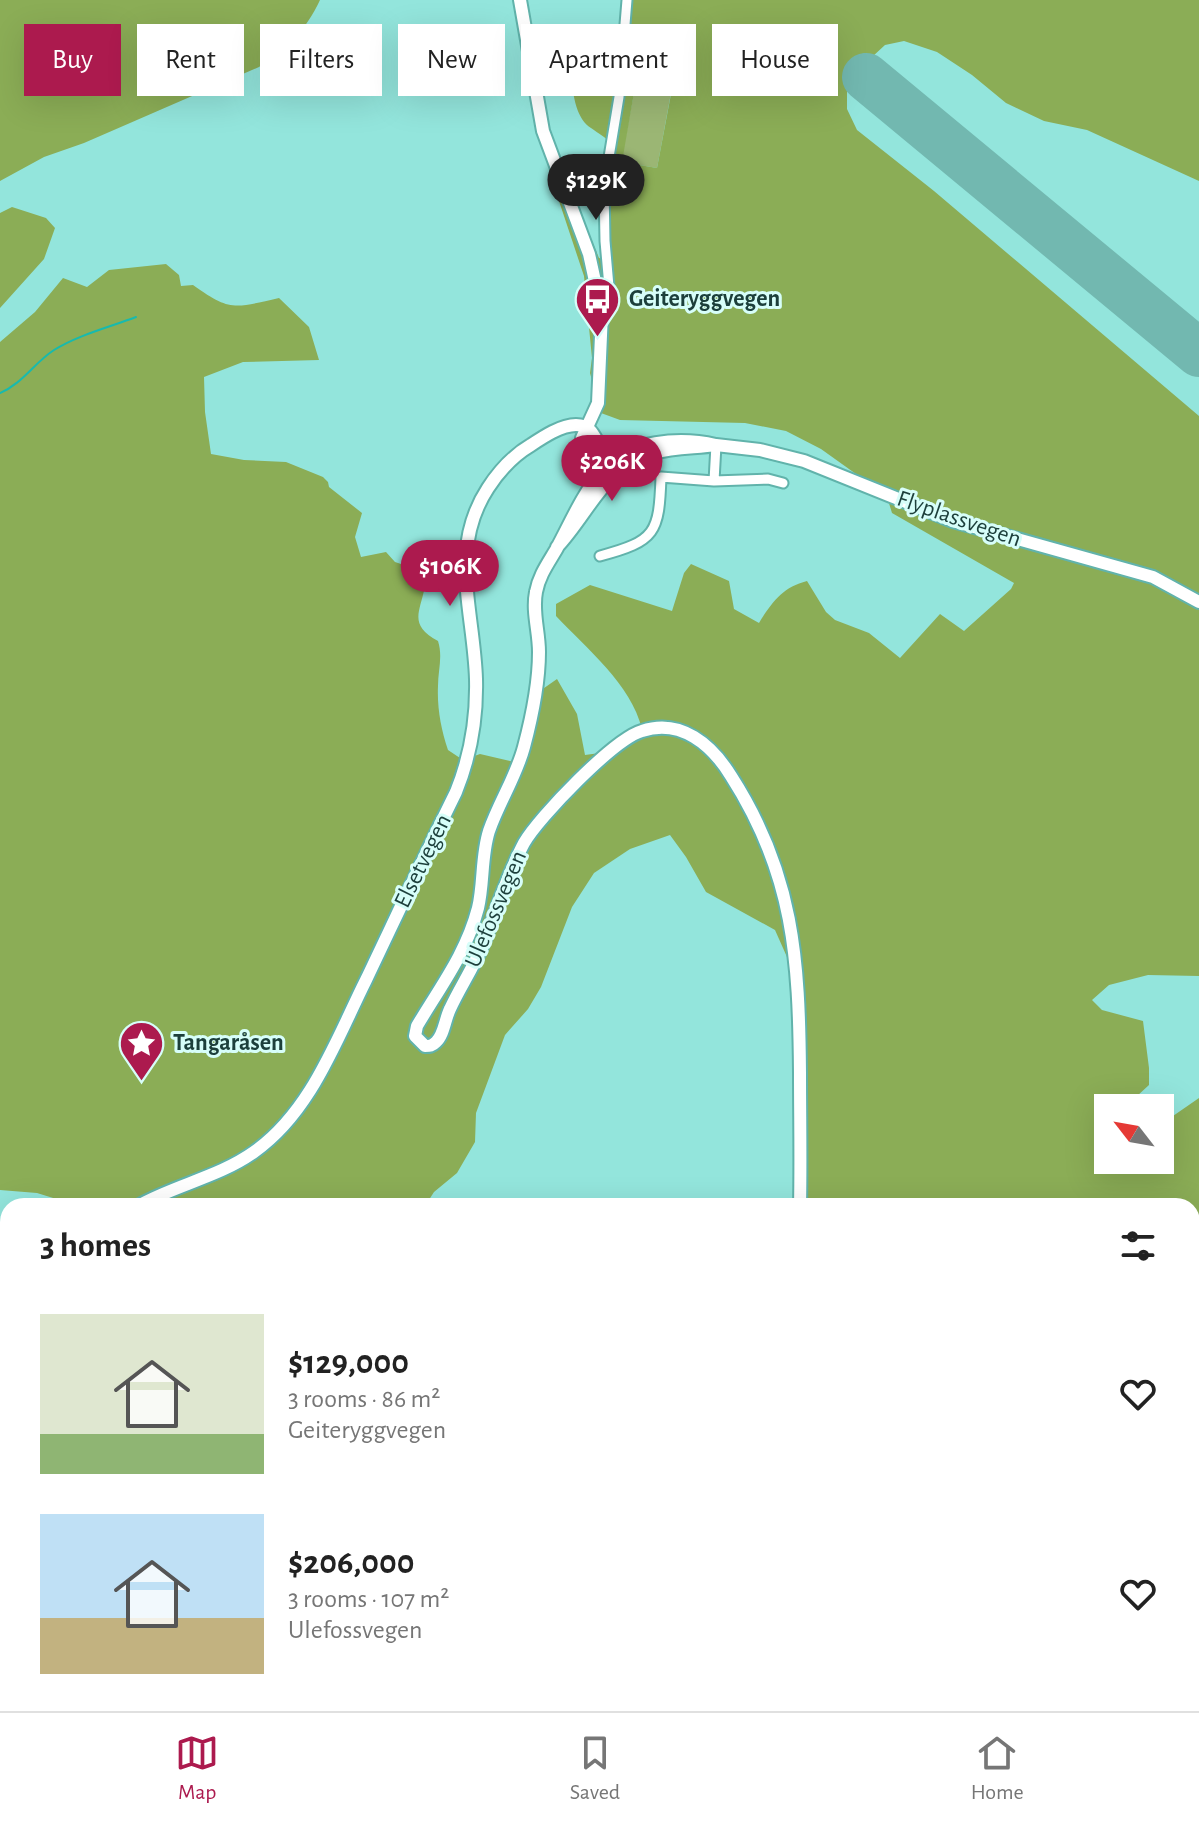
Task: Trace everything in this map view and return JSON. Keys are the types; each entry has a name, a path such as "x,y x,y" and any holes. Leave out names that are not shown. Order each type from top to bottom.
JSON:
{"street":[{"path":"520,0 543,131 589,254 602,313 598,403 585,433 609,468"},
{"path":"602,313 608,309 610,298 604,187 619,97 627,0"},
{"name":"Elsetvegen","path":"157,1198 227,1168 255,1151 278,1131 299,1106 331,1050 456,792 471,746 476,667 464,566 471,523 485,493 507,464 523,450 571,426 585,433"},
{"path":"714,481 716,445"},
{"name":"Flyplassvegen","path":"609,468 650,453 716,445 760,450 804,461 962,524 1153,577 1199,602"},
{"name":"Ulefossvegen","path":"609,468 578,507 542,573 535,593 538,661 529,728 515,775 488,833 476,913 459,959 417,1026 415,1036 425,1046 438,1040 449,1010 484,943 509,874 524,844 553,804 634,734 658,727 688,733 718,756 744,797 771,854 784,895 795,943 798,985 800,1198"},
{"path":"600,556 637,544 652,532 659,518 661,477 714,481 768,479 783,483"}],"green space":[{"path":"0,0 320,0 306,24 260,24 260,66 244,74 244,24 137,24 137,96 192,96 44,157 0,181"},
{"path":"632,0 1199,0 1199,181 1087,130 1044,121 1006,103 937,52 904,41 885,45 859,69 847,92 847,109 857,130 934,191 1199,416 1199,976 1148,975 1109,985 1092,1000 1102,1010 1143,1021 1149,1068 1149,1085 1139,1094 1094,1094 1094,1174 1174,1174 1174,1115 1199,1098 1199,1198 796,1198 798,1091 791,966 775,930 706,892 670,835 630,849 594,873 572,907 541,987 528,1009 505,1035 476,1113 475,1142 457,1173 430,1198 53,1198 37,1193 0,1190 0,342 35,312 63,278 87,287 109,270 166,264 179,275 181,286 193,285 225,304 242,305 279,298 309,327 319,360 243,362 204,377 211,454 244,460 286,462 323,477 329,487 362,513 355,537 361,557 386,552 425,586 418,617 423,629 438,641 441,726 448,750 463,760 480,754 514,762 537,693 557,679 577,714 585,755 607,752 642,729 618,682 556,616 556,604 590,585 672,611 684,573 691,564 729,581 734,609 759,623 779,596 807,581 826,612 835,620 869,633 900,658 940,614 964,631 1011,589 1014,583 892,513 888,500 856,474 821,449 786,431 745,423 620,420 601,413 590,373 592,358 584,276 549,171 556,154 599,258 611,261 608,224 612,145 586,124 574,96 633,96 622,162 657,168 671,96 696,96 696,24 629,24"},
{"path":"633,96 670,96 657,168 621,162"},
{"path":"12,207 46,218 55,228 44,259 0,308 0,213"}],"waterway":[{"path":"0,393 63,345 136,317"}],"taxiway":[{"path":"896,102 872,99 868,92 870,83 885,83 901,93 923,124"}],"runway":[{"path":"866,77 1199,353"}],"place":[{"name":"Geiteryggvegen","path":"598,338"},
{"name":"Tangaråsen","path":"142,1082"}]}
